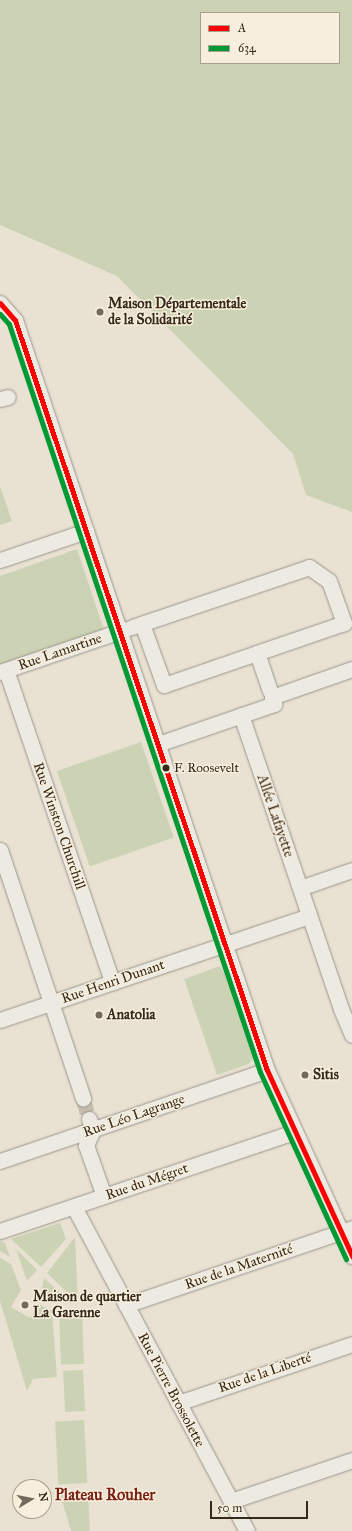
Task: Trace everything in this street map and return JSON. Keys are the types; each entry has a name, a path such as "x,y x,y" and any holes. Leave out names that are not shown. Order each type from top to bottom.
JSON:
{"street":[{"path":"0,303 15,320 86,531 130,628 164,685 257,653 270,691"},
{"path":"0,560 86,531"},
{"name":"Rue Lamartine","path":"3,671 309,567 329,581 344,623 257,653"},
{"path":"130,628 158,744 256,1039 267,1070 294,1132 346,1230 352,1256"},
{"path":"158,744 274,704 272,697 352,669"},
{"name":"Rue Winston Churchill","path":"3,671 112,982"},
{"name":"Allée Lafayette","path":"241,715 341,1009 352,1036"},
{"path":"0,850 83,1098"},
{"path":"300,888 352,870"},
{"name":"Rue Henri Dunant","path":"0,1020 309,916"},
{"name":"Rue Léo Lagrange","path":"0,1161 91,1124 168,1104 267,1070"},
{"path":"91,1124 86,1145 104,1196"},
{"name":"Rue du Mégret","path":"0,1231 294,1132"},
{"name":"Rue Pierre Brossolette","path":"74,1207 247,1531"},
{"name":"Rue de la Maternité","path":"126,1305 346,1230"},
{"name":"Rue de la Liberté","path":"178,1403 352,1344"},
{"path":"231,1502 352,1460"}],"green space":[{"path":"0,0 352,0 352,512 306,495 293,454 117,276 0,225"},
{"path":"0,486 12,521 0,525"},
{"path":"77,549 104,630 0,666 0,576"},
{"path":"141,742 174,837 90,866 57,771"},
{"path":"220,966 224,972 253,1058 249,1064 217,1075 184,979"},
{"path":"60,1223 66,1239 41,1267 11,1239"},
{"path":"75,1237 78,1303 47,1273"},
{"path":"0,1241 5,1243 10,1257 0,1251"},
{"path":"16,1249 37,1270 27,1281"},
{"path":"0,1258 11,1264 21,1290 11,1307 30,1318 39,1304 52,1311 57,1377 33,1379 27,1391 0,1301"},
{"path":"44,1278 72,1304 41,1293"},
{"path":"82,1309 84,1364 61,1365 59,1310"},
{"path":"83,1370 85,1411 65,1412 63,1371"},
{"path":"84,1420 87,1483 58,1484 55,1422"},
{"path":"88,1493 90,1531 71,1531 60,1494"}],"tunnel":[{"path":"83,1098 89,1119"}],"transit line":[{"name":"A","path":"0,303 15,320 267,1070 352,1256"},
{"name":"634","path":"0,314 9,324 260,1072 346,1259"}],"place":[{"name":"Maison Départementale de la Solidarité","path":"100,312"},
{"name":"F. Roosevelt","path":"166,768"},
{"name":"Anatolia","path":"99,1015"},
{"name":"Sitis","path":"305,1075"},
{"name":"Maison de quartier La Garenne","path":"25,1305"}],"district":[{"name":"Plateau Rouher","path":"105,1495"}]}
